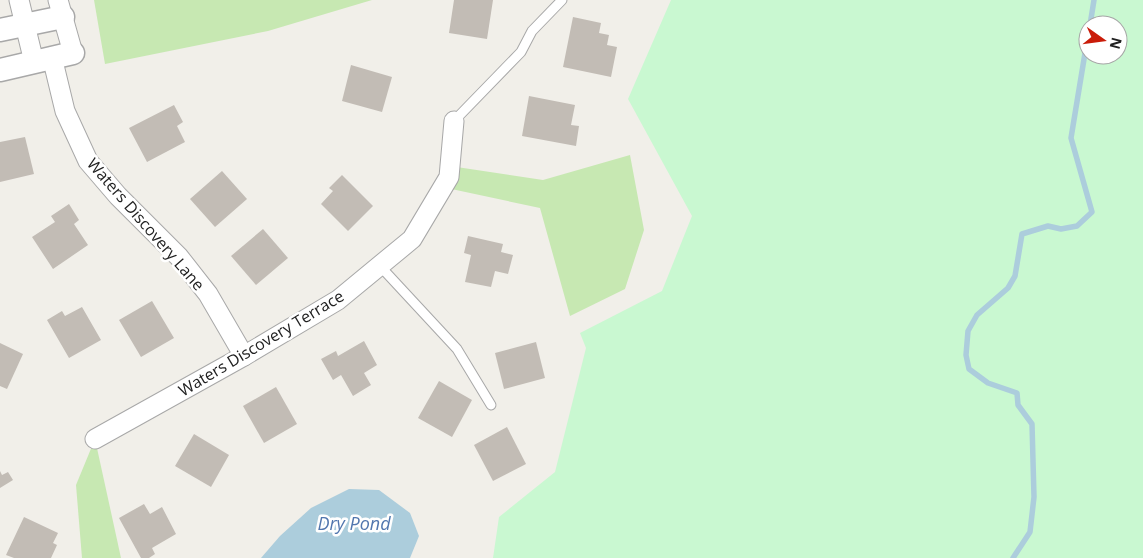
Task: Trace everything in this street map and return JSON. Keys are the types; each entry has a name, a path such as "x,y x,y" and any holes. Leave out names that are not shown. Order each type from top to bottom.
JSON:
{"street":[{"path":"19,0 26,25 53,57"},
{"path":"0,30 26,25 60,8"},
{"path":"53,57 60,8"},
{"path":"0,70 53,57"},
{"name":"Waters Discovery Lane","path":"53,57 65,111 88,161 118,196 179,257 208,294 244,356"},
{"name":"Waters Discovery Terrace","path":"95,439 244,356 338,300 412,240 448,176 454,121"}],"lane":[{"path":"454,121 521,52 532,31 562,0"},
{"path":"380,266 457,349 491,405"}],"green space":[{"path":"94,0 372,0 268,31 105,64"},
{"path":"671,0 1143,0 1143,558 493,558 499,517 555,472 586,348 580,333 662,291 692,216 628,99"},
{"path":"630,155 644,230 625,289 570,316 540,208 442,187 450,166 543,180"},
{"path":"95,439 121,558 82,558 76,485"}],"water":[{"name":"Dry Pond","path":"349,489 379,490 410,513 419,536 410,558 261,558 280,536 311,508"}],"building":[{"path":"454,0 493,0 487,39 449,33"},
{"path":"573,17 601,23 599,33 609,35 607,45 617,47 611,77 563,67"},
{"path":"351,65 392,77 382,112 342,101"},
{"path":"529,96 575,105 571,125 579,126 576,146 522,136"},
{"path":"174,105 183,122 177,126 185,142 147,162 129,128"},
{"path":"25,137 34,174 0,182 0,142"},
{"path":"222,171 247,199 215,227 190,199"},
{"path":"342,175 373,206 348,231 321,204 333,191 329,188"},
{"path":"69,204 79,220 74,224 88,245 53,269 32,237 55,222 51,216"},
{"path":"263,229 288,258 256,285 231,256"},
{"path":"468,236 503,244 501,252 513,255 508,274 495,271 491,287 465,282 471,255 464,253"},
{"path":"152,301 174,338 141,357 119,320"},
{"path":"82,307 101,340 69,358 47,320 62,311 65,316"},
{"path":"364,341 377,365 364,373 371,385 353,396 341,375 333,380 321,359 336,351 338,356"},
{"path":"536,342 545,378 504,389 495,353"},
{"path":"0,343 23,354 7,389 0,386"},
{"path":"439,381 472,400 452,437 418,418"},
{"path":"276,387 297,424 264,443 243,406"},
{"path":"507,427 526,464 493,481 474,445"},
{"path":"194,434 229,455 211,487 175,466"},
{"path":"0,471 2,475 8,472 13,480 0,488"},
{"path":"144,504 150,514 162,507 176,534 152,548 155,554 149,558 141,558 119,518"},
{"path":"24,517 58,533 53,543 57,545 51,558 14,558 6,555"}],"waterway":[{"path":"1092,15 1094,0"},
{"path":"1013,558 1030,532 1034,497 1032,424 1018,405 1017,393 988,383 969,369 966,355 968,331 977,315 1008,288 1015,276 1022,234 1048,226 1061,229 1077,226 1092,212 1071,138 1083,65"}]}
